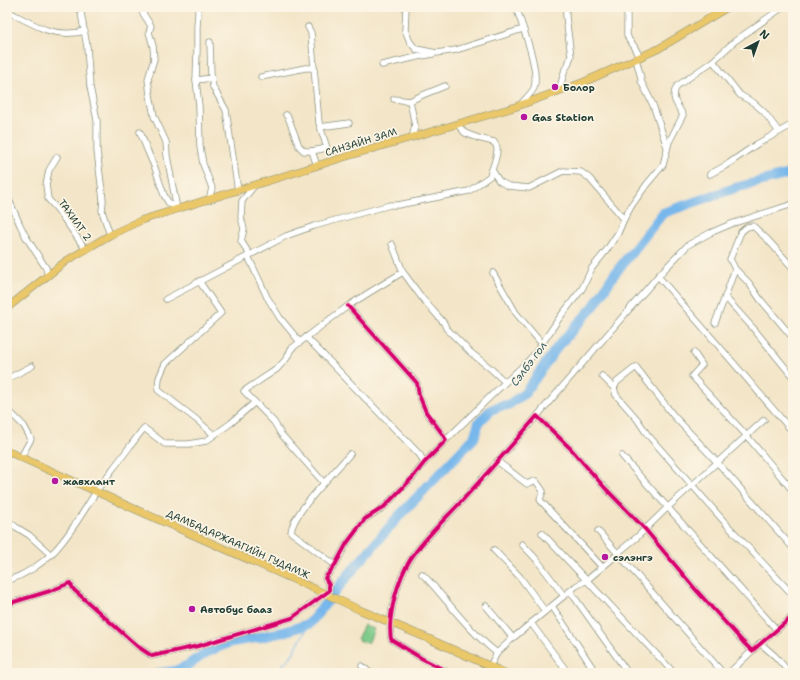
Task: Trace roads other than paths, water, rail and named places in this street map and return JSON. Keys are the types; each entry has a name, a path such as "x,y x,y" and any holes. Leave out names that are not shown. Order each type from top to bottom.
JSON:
{"main road":[{"name":"САНЗАЙН ЗАМ","path":"7,308 66,261 110,235 142,220 520,106 584,82 658,49 728,7"},
{"name":"ДАМБАДАРЖААГИЙН ГУДАМЖ","path":"7,451 360,610 505,673"}],"street":[{"path":"80,7 85,31 90,83 97,120 97,151 104,200 102,211 110,235"},
{"path":"139,7 151,26 149,32 153,46 154,59 148,79 150,95 154,116 166,142 167,156 177,209"},
{"path":"198,7 196,80 199,106 200,147 203,164 212,188 209,200"},
{"path":"406,7 405,30 410,42 416,49 437,53"},
{"path":"516,7 528,41 536,75 534,89 520,106"},
{"path":"559,91 571,56 566,7"},
{"path":"627,7 627,35 634,46 638,58 642,81 653,105 668,147"},
{"path":"7,604 44,593 70,583 74,590 132,641 152,656 198,646 292,618 329,591 329,585 325,578 335,565 347,543 365,519 384,507 446,440 527,362 582,289 592,268 606,251 618,232 624,218 647,184 663,165 669,142 683,115 674,99 674,92 677,86 713,61 735,41 783,7"},
{"path":"7,11 46,30 57,33 77,33 85,31"},
{"path":"286,115 299,146 304,151 327,148 319,123 311,33 308,27"},
{"path":"382,65 456,50 523,29"},
{"path":"210,42 213,87 226,110 238,191"},
{"path":"713,61 740,95 754,103 764,112 779,132"},
{"path":"261,77 305,68 314,68"},
{"path":"196,80 212,78"},
{"path":"394,99 410,101 420,95 445,86"},
{"path":"410,101 415,126 412,138"},
{"path":"320,127 349,123"},
{"path":"166,299 286,236 314,226 390,204 398,205 469,191 490,176 495,163 497,148 494,142 465,133 457,124"},
{"path":"710,174 725,166 757,144 793,124"},
{"path":"140,132 155,168 164,195 168,202 177,209"},
{"path":"312,151 317,166"},
{"name":"ТАХИЛТ 2","path":"57,157 49,170 46,185 48,199 57,209 86,250"},
{"path":"492,170 499,181 508,186 529,188 563,171 581,172 589,178 624,218"},
{"path":"254,186 242,201 241,217 244,229 241,241 268,297 280,318 300,342"},
{"path":"7,199 10,202 26,237 46,268 48,276"},
{"path":"450,673 421,658 392,640 390,637 393,605 402,577 410,560 430,535 537,416 658,276 688,245 731,224 793,204"},
{"path":"793,268 754,226 747,227 741,232 730,259 735,270 749,283 760,299 793,338"},
{"path":"392,244 403,272 422,298 444,323 446,328 470,352 505,382"},
{"path":"715,323 735,270"},
{"path":"324,483 281,434 274,422 244,391 277,369 287,358 291,349 306,337 348,306 378,286 403,272"},
{"path":"493,273 516,313 542,344"},
{"path":"658,276 793,432"},
{"path":"199,281 221,313 165,364 159,378 158,390 214,435"},
{"path":"725,297 753,328 793,377"},
{"path":"348,306 417,383 419,395 426,412 446,440"},
{"path":"306,337 420,455 424,463"},
{"path":"694,353 702,365 692,376 746,435 793,491"},
{"path":"7,379 32,366"},
{"path":"614,388 617,382 636,367 673,416 717,462 793,548"},
{"path":"602,376 614,388 616,395 647,434 729,527 793,595"},
{"path":"7,581 33,569 51,555 75,526 96,491 144,428 165,444 189,444 206,441 231,423 255,402"},
{"path":"7,409 24,426 31,439 22,457"},
{"path":"537,416 571,449 752,651"},
{"path":"490,666 497,653 576,586 587,580 618,554 764,420"},
{"path":"335,565 291,532 292,527 302,510 350,454"},
{"path":"622,456 777,630"},
{"path":"497,461 527,484 536,481 542,491 541,501 602,567"},
{"path":"7,520 29,535 51,555"},
{"path":"598,531 723,673"},
{"path":"542,533 674,673"},
{"path":"522,544 538,560 564,596"},
{"path":"494,550 520,577 545,612"},
{"path":"422,574 449,605 497,653"},
{"path":"570,591 628,673"},
{"path":"486,606 514,638"},
{"path":"552,606 596,673"},
{"path":"729,673 760,643 793,616"},
{"path":"531,623 568,673"},
{"path":"760,643 776,656 790,673"},
{"path":"362,666 370,673"}],"waterway":[{"name":"Сэлбэ гол","path":"158,673 175,671 188,665 207,652 231,642 283,632 309,624 399,516 474,438 479,422 491,410 500,406 508,405 525,393 558,346 594,306 613,276 663,213 735,188 793,173"},
{"path":"275,673 292,655 309,624"}],"place":[{"name":"Болор","path":"555,87"},
{"name":"Gas Station","path":"524,117"},
{"name":"жавхлант","path":"55,481"},
{"name":"сэлэнгэ","path":"605,557"},
{"name":"Автобус бааз","path":"192,609"}]}
